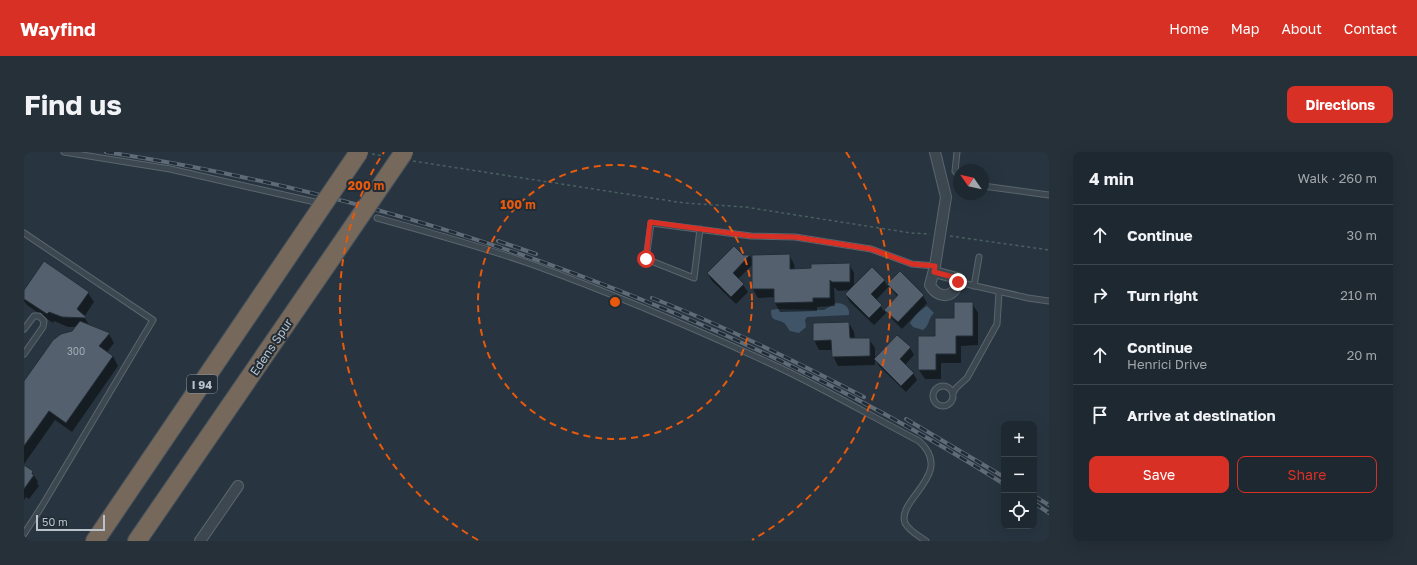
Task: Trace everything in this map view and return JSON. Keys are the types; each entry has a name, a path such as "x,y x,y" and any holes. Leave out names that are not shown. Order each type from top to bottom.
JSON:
{"highway":[{"name":"I 94","path":"95,541 308,228 363,153"},
{"name":"Edens Spur","path":"137,541 402,157"}],"street":[{"path":"934,269 957,278 958,282 954,291 947,295 941,296 934,292 930,285 941,234 946,197 935,152"},
{"path":"200,541 238,486"}],"lane":[{"path":"64,152 170,169 315,202"},
{"path":"956,164 957,152"},
{"path":"989,187 1049,195"},
{"path":"377,218 529,263 651,310 793,374 919,441 929,452 931,467 928,476 918,493 905,510 904,517 907,527 926,541"},
{"path":"700,229 694,278 646,259 650,222 751,236 795,237 871,249 912,264 934,269"},
{"path":"24,233 153,320 24,534"},
{"path":"974,286 979,257"},
{"path":"958,282 999,292 1049,301"},
{"path":"953,393 950,388 944,385 935,390 933,397 938,405 945,406 951,403 954,396 953,393 956,388 967,378 997,324 999,292"},
{"path":"24,329 34,316 39,316 44,321 44,325 24,354"}],"path":[{"path":"363,153 402,157 684,203 745,207 912,233 941,234 1049,250"}],"water":[{"path":"836,303 846,306 849,315 807,317 805,320 806,327 799,333 790,331 785,324 773,319 771,314 771,310 777,309 824,310"},
{"path":"927,306 934,313 927,326 923,330 913,327 910,323 912,320 917,313"}],"building":[{"path":"734,246 743,255 750,255 733,273 744,284 731,297 707,273"},
{"path":"790,254 790,269 811,268 811,264 850,263 850,282 832,282 830,280 830,298 813,298 813,302 774,303 774,289 752,289 752,255"},
{"path":"44,261 89,292 77,309 87,318 62,317 49,312 47,314 24,299 24,290"},
{"path":"872,267 885,280 871,294 882,305 869,318 845,294"},
{"path":"900,271 924,295 898,322 884,310 898,295 887,284"},
{"path":"954,302 973,302 973,336 956,336 956,354 936,354 936,370 918,370 918,336 935,336 935,318 954,318"},
{"path":"80,321 110,333 99,346 113,356 66,423 49,411 24,446 24,381 53,340 61,334 72,331"},
{"path":"849,322 850,338 870,338 870,356 832,357 831,340 813,341 813,323"},
{"path":"897,335 911,347 900,359 914,373 901,386 874,359"},
{"path":"24,465 33,471 32,474 34,475 24,489"}],"railway":[{"path":"106,152 224,173 341,200 457,234 572,273 684,317 794,368 901,423 1001,482"},
{"path":"498,241 536,254"},
{"path":"652,298 760,344 864,397"},
{"path":"906,419 1001,475"},
{"path":"1037,498 1049,505"},
{"path":"1037,505 1049,513"}],"route":[{"path":"646,259 650,222 751,236 795,237 871,249 912,264 935,266 934,272 957,278 958,282"}]}
